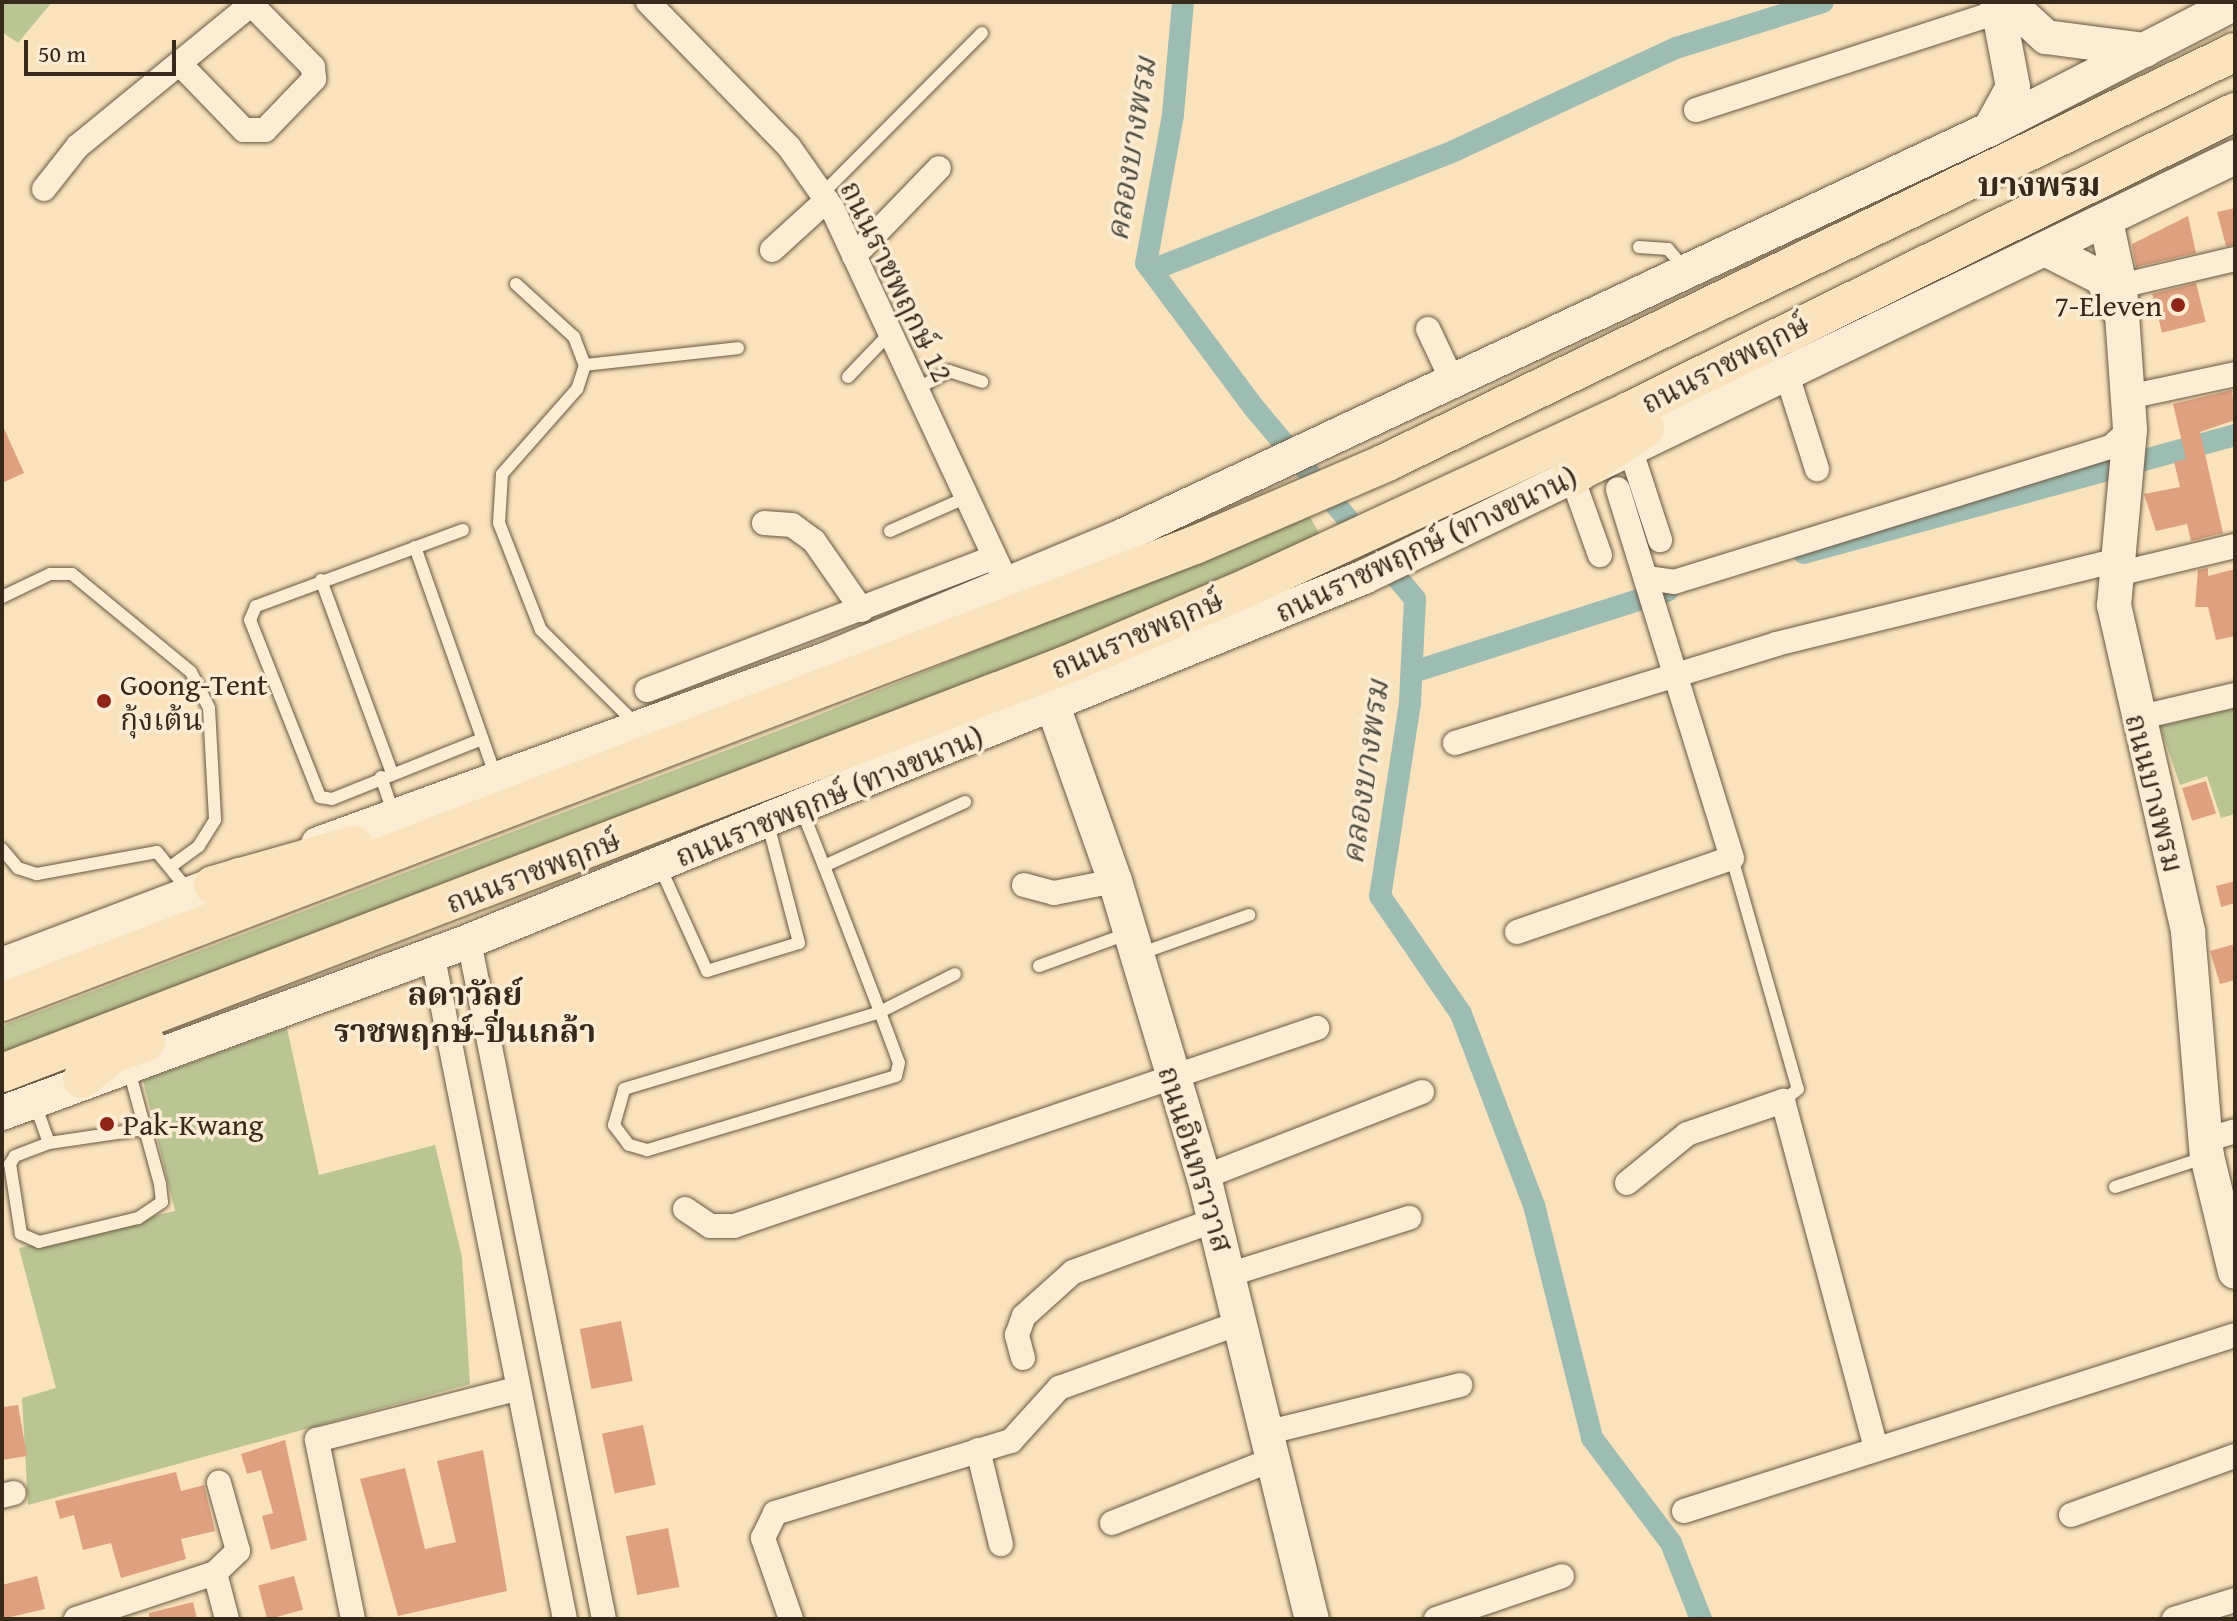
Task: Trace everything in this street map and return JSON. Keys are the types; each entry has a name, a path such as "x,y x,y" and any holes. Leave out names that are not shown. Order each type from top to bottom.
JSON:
{"main road":[{"path":"2,965 192,881 497,780 639,727 999,572 1254,477 1689,274 1990,129 2147,51 2235,3"},
{"path":"2002,5 2046,37 2147,51"},
{"path":"1990,129 2013,87 2002,5"},
{"name":"ถนนราชพฤกษ์","path":"2,1002 465,820 991,627 1385,463 2230,55"},
{"name":"ถนนราชพฤกษ์","path":"2,1073 1066,665 1251,586 1417,510 2234,113"},
{"name":"ถนนราชพฤกษ์","path":"1636,446 2235,157"},
{"name":"ถนนบางพรม","path":"2106,221 2119,299 2129,422 2114,568 2137,718 2188,932 2235,1272"},
{"name":"ถนนบางพรม","path":"2047,250 2102,278 2119,299"},
{"path":"1572,477 1609,448 1777,355 1802,324"},
{"name":"ถนนราชพฤกษ์ (ทางขนาน)","path":"2,1113 82,1079 129,1066 469,941 1053,706 1364,577 1636,446"},
{"name":"ถนนอินทราวาส","path":"1053,706 1115,881 1204,1177 1231,1274 1312,1619"},
{"path":"192,881 465,820"},
{"path":"82,1079 113,1054 448,920 470,895"}],"street":[{"name":"ถนนราชพฤกษ์ 12","path":"648,2 789,147 824,197 999,572"},
{"path":"44,189 78,146 252,3 313,67 314,79 265,130 244,130 180,64"},
{"path":"1696,110 2002,5"},
{"path":"854,256 939,168"},
{"path":"772,250 824,197"},
{"path":"2119,299 2235,259"},
{"path":"1428,329 1454,384"},
{"path":"1649,587 1704,573 2111,447 2129,422 2235,374"},
{"path":"1787,375 1817,469"},
{"path":"1636,446 1660,540"},
{"path":"1572,477 1600,555"},
{"path":"1517,932 1732,858 1618,489"},
{"path":"764,523 792,525 814,541 862,610"},
{"path":"1455,743 1675,673 2114,568 2235,546"},
{"path":"647,690 862,610 999,572"},
{"path":"2137,718 2235,695"},
{"path":"1024,885 1066,892 1115,881"},
{"path":"469,941 604,1619"},
{"path":"432,953 515,1389 565,1619"},
{"path":"685,1209 710,1226 734,1226 1317,1028"},
{"path":"1204,1177 1422,1092"},
{"path":"1627,1183 1687,1134 1783,1101 1876,1449"},
{"path":"1231,1274 1409,1218"},
{"path":"1023,1358 1017,1335 1024,1316 1073,1272 1215,1220"},
{"path":"791,1619 763,1538 775,1513 1011,1441 1059,1388 1242,1322"},
{"path":"1684,1511 2235,1335"},
{"path":"1112,1523 1272,1445 1460,1385"},
{"path":"353,1619 317,1440 515,1389"},
{"path":"978,1450 1001,1544"},
{"path":"2071,1515 2235,1456"},
{"path":"76,1619 215,1573 238,1551 219,1483"},
{"path":"215,1573 227,1619"},
{"path":"1436,1619 1562,1576"},
{"path":"2174,1619 2235,1600"}],"lane":[{"path":"824,197 982,33"},
{"path":"1639,247 1668,249 1689,274"},
{"path":"516,284 574,337 585,365 577,389 502,474 499,523 541,630 639,727"},
{"path":"848,377 889,334"},
{"path":"585,365 738,348"},
{"path":"915,390 949,371 982,382"},
{"path":"890,531 963,499"},
{"path":"463,530 256,606 250,620 312,788 332,799 482,739"},
{"path":"415,547 497,780"},
{"path":"2,597 50,574 72,574 191,672 209,708 215,820 199,846 192,881 157,852 37,874 18,868 2,849"},
{"path":"321,580 386,775 394,814"},
{"path":"824,866 965,802"},
{"path":"801,807 880,1012 899,1063 883,1084 647,1150 629,1145 614,1125 624,1089 880,1012 955,974"},
{"path":"658,864 707,971 799,943 767,821"},
{"path":"1732,858 1798,1089 1783,1101"},
{"path":"1039,966 1249,915"},
{"path":"129,1066 162,1202 154,1211 29,1242 16,1217 10,1164 49,1143 144,1129"},
{"path":"34,1102 49,1143"},
{"path":"2115,1187 2216,1143"}],"green space":[{"path":"2,2 52,2 18,43 2,32"},
{"path":"1309,515 1320,535 1010,669 2,1053 2,1026 806,720"},
{"path":"2235,708 2235,814 2221,818 2207,776 2180,785 2160,726"},
{"path":"287,1028 319,1175 435,1145 462,1257 470,1384 28,1505 22,1398 56,1388 19,1248 175,1211 143,1080"}],"building":[{"path":"2235,208 2235,244 2226,246 2217,212"},
{"path":"2188,216 2196,253 2136,267 2132,244"},
{"name":"7-Eleven","path":"2196,283 2206,322 2162,333 2152,294"},
{"path":"2232,390 2235,420 2200,432 2223,533 2191,541 2187,524 2156,531 2144,494 2180,487 2174,462 2186,459 2173,404"},
{"path":"2,424 24,473 2,483"},
{"path":"2208,568 2208,576 2235,569 2235,636 2216,640 2208,607 2195,607 2198,570"},
{"path":"2206,781 2216,814 2192,821 2182,788"},
{"path":"2235,881 2235,903 2221,907 2216,886"},
{"path":"2235,944 2235,980 2220,984 2210,951"},
{"path":"621,1321 633,1381 591,1389 580,1329"},
{"path":"18,1405 27,1456 2,1460 2,1407"},
{"path":"643,1425 656,1485 615,1493 602,1434"},
{"path":"285,1440 307,1540 271,1550 262,1516 273,1513 261,1470 247,1474 241,1454"},
{"path":"483,1450 507,1591 398,1616 360,1479 405,1468 425,1549 456,1542 437,1461"},
{"path":"176,1472 181,1491 204,1485 215,1531 181,1539 186,1559 121,1578 111,1543 83,1550 74,1515 60,1519 55,1501"},
{"path":"668,1528 679,1587 637,1595 626,1536"},
{"path":"37,1576 45,1609 2,1619 2,1585"},
{"path":"294,1576 303,1610 267,1619 258,1586"},
{"path":"193,1602 197,1619 149,1619 149,1613"}],"waterway":[{"name":"คลองบางพรม","path":"1183,2 1173,115 1146,263 1255,409 1415,599 1410,703 1380,896 1461,1014 1534,1205 1592,1438 1671,1543 1701,1619"},
{"path":"1152,270 1456,150 1676,48 1823,2"},
{"path":"1804,553 2235,435"},
{"path":"1413,672 1667,591"}],"place":[{"name":"7-Eleven","path":"2178,305"},
{"name":"Goong-Tent กุ้งเต้น","path":"104,701"},
{"name":"Pak-Kwang","path":"107,1124"}],"district":[{"name":"บางพรม","path":"2039,184"},
{"name":"ลดาวัลย์ ราชพฤกษ์-ปิ่นเกล้า","path":"465,1014"}]}
